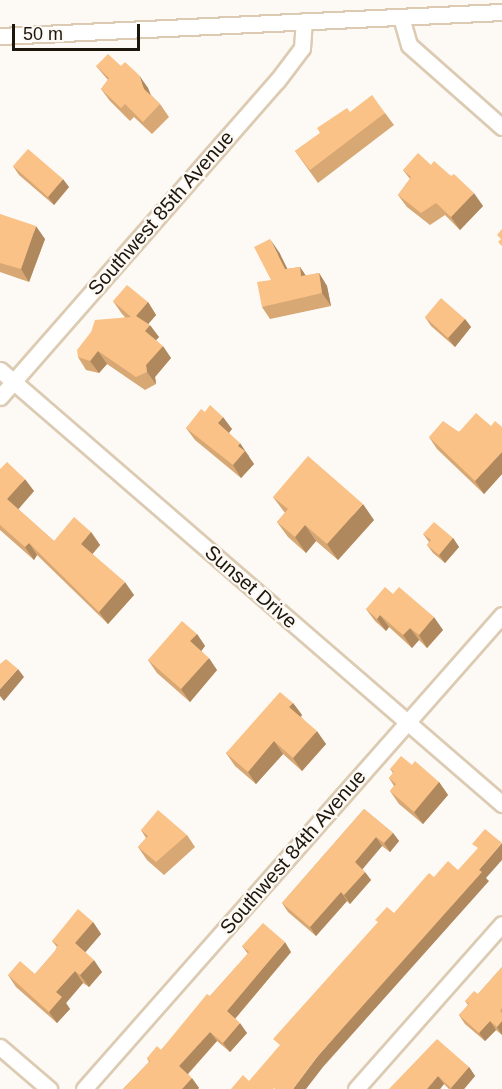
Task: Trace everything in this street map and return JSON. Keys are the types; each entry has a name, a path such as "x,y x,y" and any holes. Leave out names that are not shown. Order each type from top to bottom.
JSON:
{"street":[{"path":"0,36 502,12"},
{"path":"401,17 409,45 502,127"},
{"name":"Southwest 85th Avenue","path":"0,397 277,81 302,48 304,21"},
{"name":"Sunset Drive","path":"0,370 502,804"},
{"name":"Southwest 84th Avenue","path":"84,1089 502,615"},
{"path":"356,1089 502,924"},
{"path":"0,1047 49,1089"}],"building":[{"path":"108,54 121,66 125,62 139,75 144,89 160,104 143,122 125,104 121,108 101,89 109,78 96,66"},
{"path":"372,95 385,113 310,170 295,151 320,133 317,128 347,108 350,112"},
{"path":"28,149 63,179 48,197 13,166"},
{"path":"418,153 431,165 434,161 451,176 454,174 474,193 451,217 436,203 421,213 398,195 411,177 403,170"},
{"path":"0,214 36,226 21,269 0,263"},
{"path":"502,229 502,246 498,242 501,239 497,235"},
{"path":"270,239 285,269 300,267 301,276 319,273 322,293 262,307 257,282 271,280 254,247"},
{"path":"127,285 148,302 136,316 150,325 145,331 163,346 146,365 147,372 136,377 98,351 90,361 78,357 77,350 91,332 95,320 131,317 113,301"},
{"path":"441,298 465,319 448,338 425,317"},
{"path":"210,405 223,417 218,423 240,443 238,446 245,451 233,465 186,428 201,409 205,412"},
{"path":"476,413 491,426 495,421 502,427 502,452 475,481 429,437 443,421 459,432"},
{"path":"308,456 363,504 327,544 305,525 295,537 277,522 288,509 273,497"},
{"path":"7,462 25,479 7,499 54,541 74,517 91,532 81,544 125,582 99,612 29,543 25,547 0,525 0,469"},
{"path":"434,522 453,538 439,555 427,545 431,540 423,534"},
{"path":"385,587 393,594 399,587 434,617 419,635 410,628 403,635 380,615 377,619 366,609"},
{"path":"182,621 197,634 190,641 209,658 181,689 148,660"},
{"path":"6,659 18,669 0,689 0,664"},
{"path":"280,692 293,703 289,707 317,731 293,758 274,741 248,772 226,753"},
{"path":"401,756 412,765 415,761 439,782 414,812 390,791 396,784 389,778 394,772 390,769"},
{"path":"364,809 393,833 384,843 376,837 355,862 365,872 344,895 341,892 310,927 282,903"},
{"path":"158,810 187,835 156,862 138,847 148,836 141,830"},
{"path":"485,829 502,843 479,870 482,872 317,1057 293,1089 231,1089 243,1075 249,1081 280,1045 273,1039 378,922 375,920 387,907 394,913 429,873 434,877 448,861 458,870 478,848 472,844"},
{"path":"78,909 93,922 75,943 94,960 80,975 75,971 56,992 62,997 49,1012 8,975 20,961 35,974 55,951 58,945 52,941"},
{"path":"263,923 285,942 227,1011 240,1023 223,1043 210,1032 179,1066 192,1078 182,1089 123,1089 150,1061 147,1058 157,1046 161,1050 207,994 210,996 249,952 242,946"},
{"path":"502,967 502,1008 500,1011 502,1021 497,1027 490,1021 479,1033 459,1015 469,1004 465,1001 474,991 478,994"},
{"path":"437,1039 469,1067 451,1088 438,1076 427,1089 389,1089"}]}
